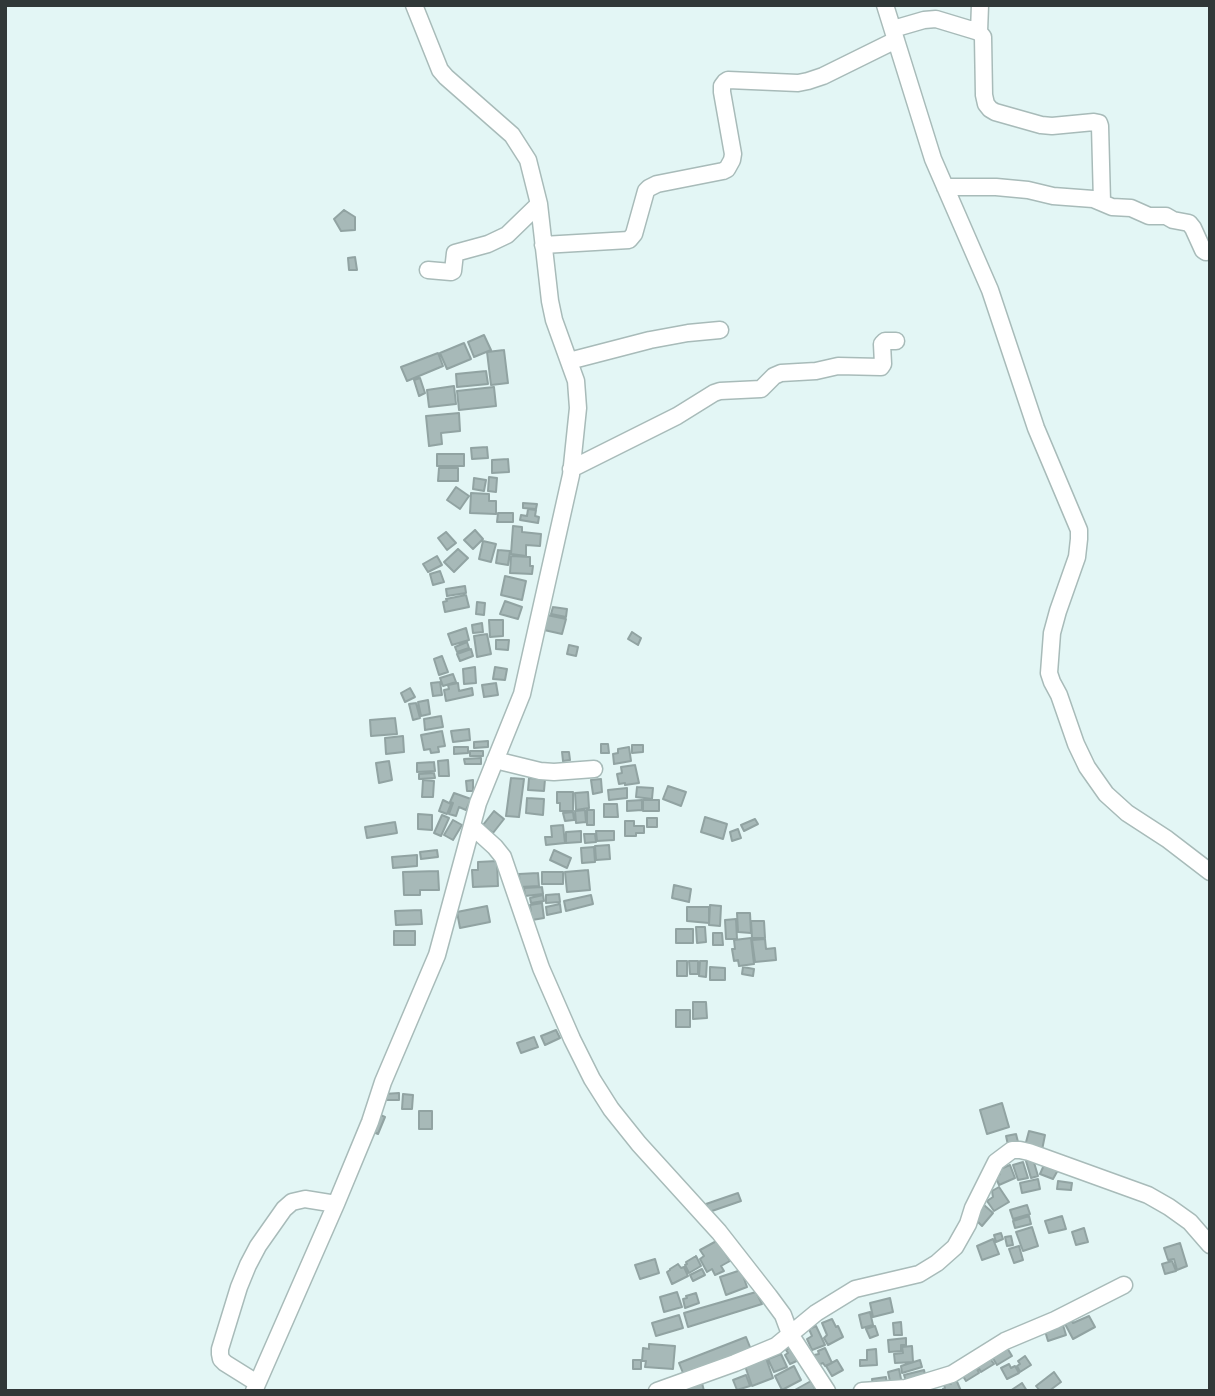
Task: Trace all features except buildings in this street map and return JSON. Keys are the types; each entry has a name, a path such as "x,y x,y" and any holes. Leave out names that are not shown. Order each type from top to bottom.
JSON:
{"street":[{"path":"336,1204 305,1199 292,1202 284,1209 248,1265 220,1354 225,1363 255,1387 336,1204 370,1122 383,1082 437,955 478,803 522,694 571,469 578,396 576,381 550,301 539,204 528,160 512,135 440,69 414,5"},
{"path":"885,5 933,159 990,290 1036,428 1079,530 1077,557 1052,634 1049,673 1052,682 1087,767 1105,794 1127,813 1210,872"},
{"path":"979,32 980,5"},
{"path":"543,245 629,240 634,233 649,188 727,169 733,153 722,92 724,82 808,82 924,20 936,19 979,32 983,37 984,95 990,109 1041,125 1094,122 1100,124 1102,202"},
{"path":"945,187 1028,190 1131,208 1145,215 1166,216 1191,225 1203,250 1210,251"},
{"path":"428,270 453,271 455,253 488,244 507,235 539,204"},
{"path":"569,361 650,340 720,330"},
{"path":"571,469 677,416 714,393 761,389 781,373 816,371 838,366 881,367 882,344 885,341 896,341"},
{"path":"495,760 540,771 594,769"},
{"path":"473,827 503,857 541,968 592,1079 611,1109 639,1144 719,1232 761,1285 827,1391"},
{"path":"657,1391 776,1346 816,1313 855,1289 919,1274 937,1263 955,1247 996,1162 1012,1150 1029,1152 1148,1195 1169,1206 1190,1222 1210,1245"},
{"path":"862,1391 906,1388 952,1374 1005,1341 1055,1320 1124,1285"}]}
